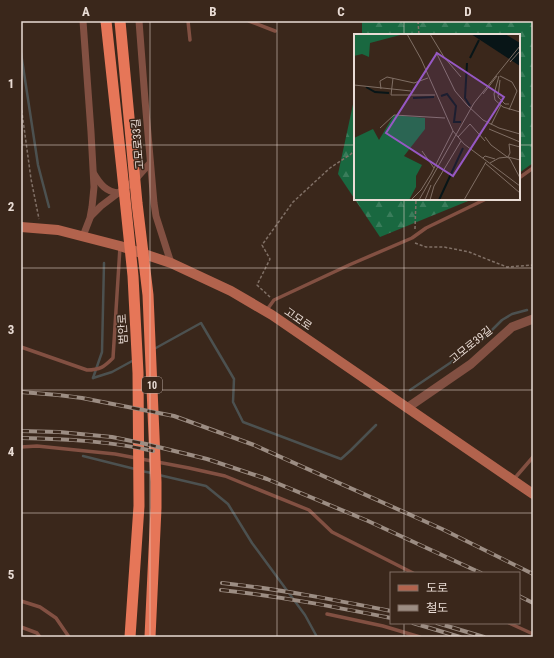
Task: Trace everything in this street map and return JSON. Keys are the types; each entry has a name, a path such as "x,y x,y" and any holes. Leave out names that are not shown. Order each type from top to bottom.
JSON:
{"highway":[{"name":"범안로","path":"106,21 133,284 138,373 140,506 130,637"},
{"name":"10","path":"120,21 136,195 148,295 156,482 150,637"}],"main road":[{"name":"고모로","path":"21,227 58,230 120,246 171,263 231,291 266,312 533,494"}],"street":[{"path":"83,21 94,174 94,196 90,218 83,236"},
{"name":"고모로33길","path":"139,21 154,203 171,263"},
{"path":"90,218 101,206 134,181 150,163"},
{"path":"94,174 106,189 119,192"},
{"name":"고모로39길","path":"407,408 470,364 512,327 533,319"}],"lane":[{"path":"188,21 190,40"},
{"path":"249,21 275,31"},
{"path":"520,177 533,168"},
{"path":"266,312 274,300 414,236 426,228 484,200"},
{"path":"21,347 83,369 97,370 106,365 113,358 120,246"},
{"path":"21,447 37,446 115,454 225,476 309,510 332,532 411,572"},
{"path":"514,480 533,457"},
{"path":"21,601 40,607 56,618 69,637"},
{"path":"327,614 383,626 420,637"},
{"path":"511,624 533,634"},
{"path":"21,627 37,633 40,637"}],"path":[{"path":"418,21 419,34"},
{"path":"21,104 31,179 41,229"},
{"path":"274,300 257,286 270,259 262,245 293,202 330,168 354,150"},
{"path":"416,200 414,236 412,242 426,247 444,247 469,252 507,267 533,265"}],"green space":[{"path":"362,21 533,21 533,163 520,172 520,34 362,34"},
{"path":"354,100 354,198 338,174"},
{"path":"355,200 471,200 380,237"}],"waterway":[{"path":"21,53 38,165 49,207"},
{"path":"93,378 102,352 104,263"},
{"path":"410,390 482,340 502,320 512,314 527,310"},
{"path":"154,349 201,323 234,379 233,402 243,422 341,459 376,425"},
{"path":"93,378 112,372 134,360"},
{"path":"83,456 135,469"},
{"path":"141,471 152,473"},
{"path":"159,475 206,486 228,504 252,543 305,615 317,637"}],"railway":[{"path":"21,392 82,398 174,416 254,445 442,529 533,574"},
{"path":"21,431 59,432 112,437 207,459 267,479 368,521 479,572"},
{"path":"21,438 104,443 153,451"},
{"path":"222,583 286,592 390,611"},
{"path":"221,590 286,599 390,618"},
{"path":"520,596 533,603"},
{"path":"416,624 460,637"},
{"path":"440,624 484,637"}]}
